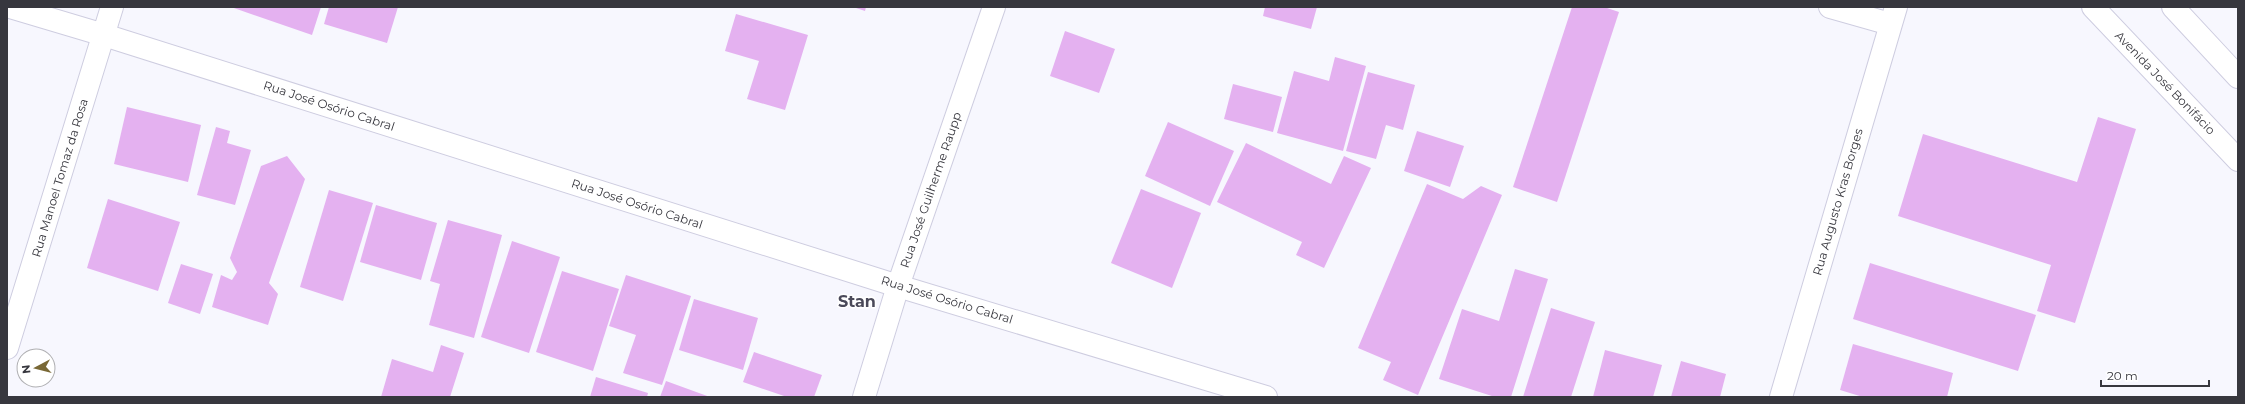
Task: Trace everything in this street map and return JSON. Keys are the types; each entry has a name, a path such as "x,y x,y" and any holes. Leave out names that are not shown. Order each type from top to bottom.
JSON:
{"street":[{"name":"Rua José Osório Cabral","path":"10,7 104,35 898,286 1266,397"},
{"name":"Rua Manoel Tomaz da Rosa","path":"7,348 112,7"},
{"name":"Rua José Guilherme Raupp","path":"864,397 898,286 994,7"},
{"path":"1830,7 1893,16"},
{"name":"Avenida José Bonifácio","path":"2093,7 2238,160"},
{"path":"2173,7 2238,77"},
{"name":"Rua Augusto Kras Borges","path":"1781,397 1893,16"}],"building":[{"path":"231,7 321,7 312,35"},
{"path":"329,7 398,7 387,43 324,24"},
{"path":"853,7 866,7 865,11"},
{"path":"1265,7 1317,7 1311,29 1263,16"},
{"path":"1572,7 1604,7 1619,12 1557,202 1513,187"},
{"path":"736,14 808,35 785,110 747,99 759,61 725,51"},
{"path":"1065,31 1115,49 1099,93 1050,76"},
{"path":"1335,57 1366,66 1343,151 1277,133 1294,71 1329,81"},
{"path":"1368,72 1415,85 1403,130 1386,125 1376,159 1346,151"},
{"path":"1233,84 1282,97 1273,132 1224,119"},
{"path":"127,107 201,125 188,182 114,164"},
{"path":"2098,117 2136,129 2075,323 2037,311 2051,265 1898,216 1923,134 2077,182"},
{"path":"1168,122 1234,151 1210,206 1145,176"},
{"path":"216,127 230,131 227,143 251,150 235,205 197,195"},
{"path":"1417,131 1464,146 1450,187 1404,171"},
{"path":"1246,143 1331,184 1344,156 1371,168 1324,268 1296,255 1302,242 1217,202"},
{"path":"287,156 305,179 269,283 278,294 268,325 212,307 221,275 232,280 237,272 230,258 261,166"},
{"path":"1427,184 1463,199 1481,186 1502,195 1418,395 1383,380 1391,362 1358,348"},
{"path":"1141,189 1201,213 1172,288 1111,263"},
{"path":"329,190 373,203 343,301 300,287"},
{"path":"108,199 180,222 158,291 87,268"},
{"path":"376,205 437,223 421,280 360,262"},
{"path":"448,220 502,235 474,338 429,325 440,284 430,281"},
{"path":"512,241 560,257 529,353 481,337"},
{"path":"1870,263 2036,315 2018,371 1853,319"},
{"path":"181,264 213,274 200,314 168,303"},
{"path":"1515,269 1548,279 1511,397 1495,397 1439,379 1462,309 1499,321"},
{"path":"562,271 619,289 593,371 536,352"},
{"path":"626,275 691,296 662,385 623,373 636,335 609,326"},
{"path":"694,299 758,318 743,370 679,350"},
{"path":"1551,308 1595,322 1571,397 1523,397"},
{"path":"1853,344 1953,373 1947,397 1863,397 1840,390"},
{"path":"441,345 464,353 450,397 381,397 392,359 433,372"},
{"path":"1605,350 1662,365 1653,397 1593,397"},
{"path":"754,352 822,375 814,397 787,397 743,382"},
{"path":"1681,361 1726,374 1720,397 1671,397"},
{"path":"596,377 648,393 647,397 590,397"},
{"path":"666,381 710,397 660,397"}],"district":[{"name":"Stan","path":"857,301"}]}
